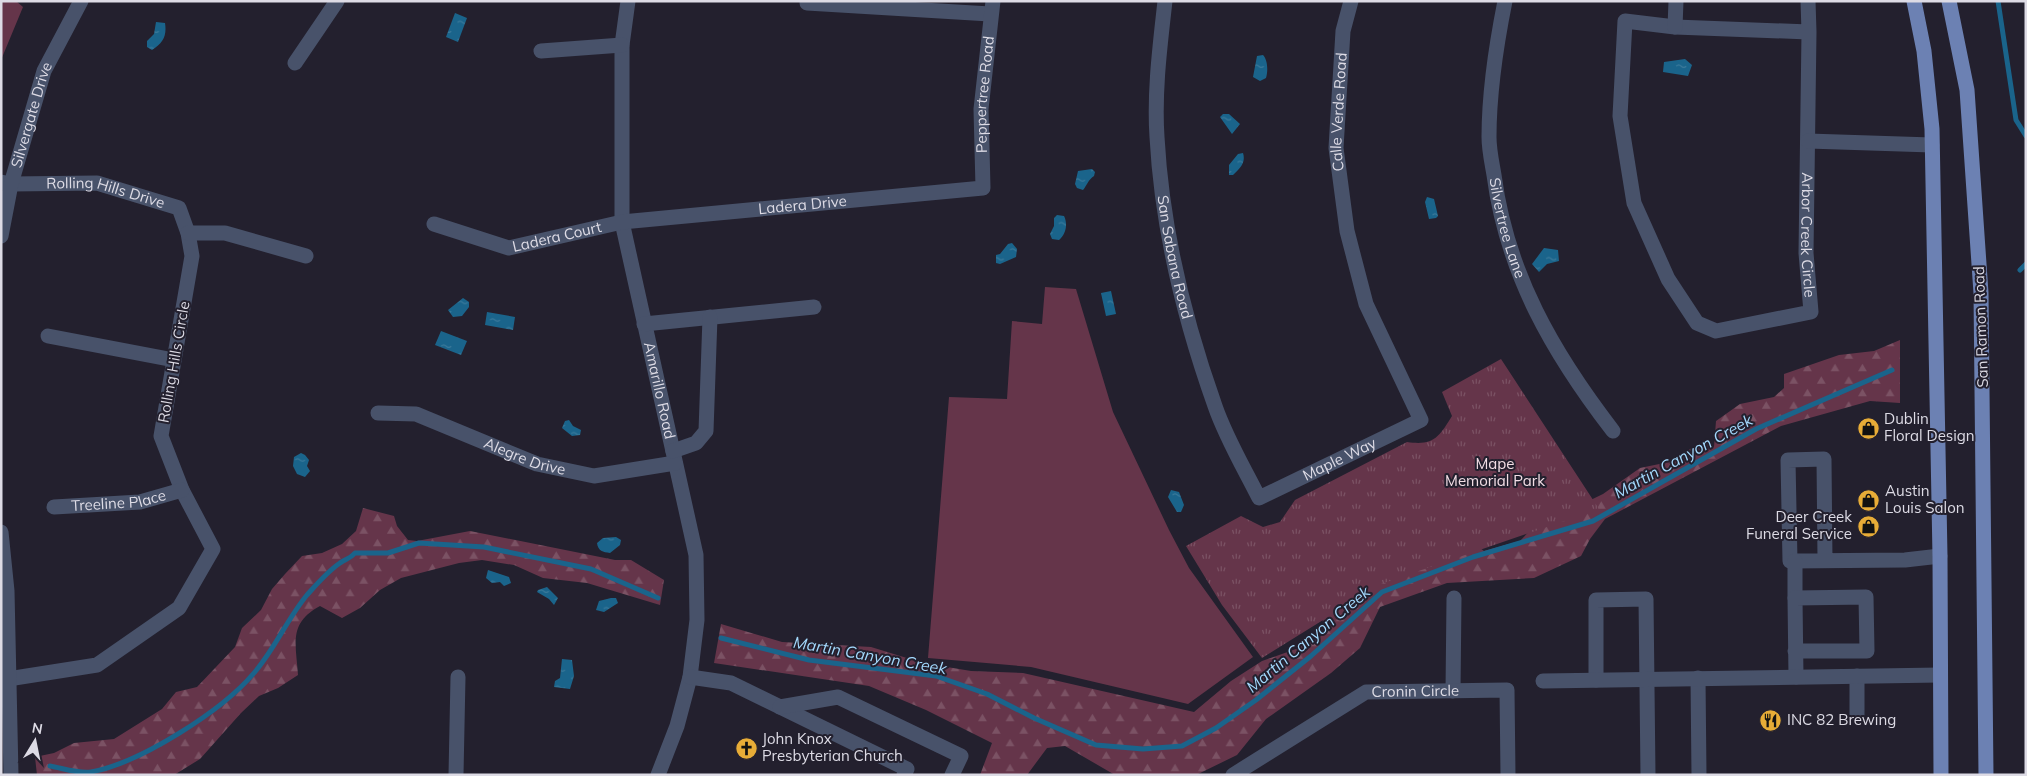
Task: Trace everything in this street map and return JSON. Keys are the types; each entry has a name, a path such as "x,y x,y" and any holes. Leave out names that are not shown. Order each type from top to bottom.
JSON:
{"main road":[{"path":"1914,1 1930,95 1932,145 1940,556 1939,773"},
{"name":"San Ramon Road","path":"1949,1 1967,90 1981,293 1987,773"}],"street":[{"name":"Silvergate Drive","path":"1,236 6,183 44,71 82,1"},
{"path":"295,63 337,1"},
{"name":"Amarillo Road","path":"628,1 622,45 622,222 696,555 697,620 690,677 677,726 658,775"},
{"name":"San Sabana Road","path":"1165,1 1158,68 1156,136 1164,210 1176,282 1216,407 1259,498"},
{"name":"Calle Verde Road","path":"1351,1 1343,30 1336,148 1346,231 1366,304 1421,420"},
{"name":"Silvertree Lane","path":"1505,1 1495,52 1489,139 1499,214 1533,309 1576,383 1613,430"},
{"path":"1675,27 1676,1"},
{"name":"Arbor Creek Circle","path":"1808,1 1809,32 1806,253 1811,312 1716,331 1697,323 1668,279 1634,203 1620,116 1625,21 1675,27 1809,32"},
{"path":"807,4 992,8"},
{"name":"Peppertree Road","path":"983,188 981,109 992,8"},
{"path":"541,51 622,45"},
{"path":"1808,141 1932,145"},
{"name":"Rolling Hills Drive","path":"6,183 97,183 179,208"},
{"name":"Ladera Drive","path":"622,222 983,188"},
{"name":"Rolling Hills Circle","path":"8,679 96,665 179,608 213,549 182,490 161,436 192,256 188,233 179,208"},
{"name":"Ladera Court","path":"434,224 509,248 622,222"},
{"path":"188,233 225,233 306,256"},
{"path":"644,324 814,307"},
{"name":"Alegre Drive","path":"378,413 416,414 537,464 594,476 674,457 696,443 706,432 710,318"},
{"path":"48,336 174,360"},
{"name":"Maple Way","path":"1259,498 1421,420"},
{"path":"1825,560 1824,459 1788,460 1790,561 1905,560 1940,556"},
{"name":"Treeline Place","path":"54,507 140,502 182,490"},
{"path":"1,532 11,775"},
{"path":"1795,561 1796,677"},
{"path":"1795,598 1866,596 1867,651 1795,651"},
{"path":"1453,691 1454,598"},
{"path":"1596,680 1596,600 1646,599 1648,775"},
{"path":"1542,680 1940,675"},
{"path":"1857,676 1857,715"},
{"path":"456,775 458,677"},
{"path":"690,677 731,683 911,773"},
{"path":"1698,678 1699,775"},
{"name":"Cronin Circle","path":"1233,775 1366,692 1507,690 1508,775"},
{"path":"780,707 838,697 961,756 952,775"}],"green space":[{"path":"1,1 16,1 23,7 1,60"},
{"path":"1045,287 1076,289 1113,412 1169,530 1189,568 1253,657 1188,704 1031,667 928,658 949,397 1007,399 1012,321 1042,324"},
{"path":"1900,340 1900,403 1870,401 1781,426 1605,519 1590,539 1581,556 1534,578 1447,583 1380,607 1360,648 1331,673 1266,719 1237,755 1196,775 1115,775 1065,746 1047,748 1027,775 980,775 992,743 926,710 869,686 714,663 721,624 782,642 871,647 923,663 971,671 1023,673 1194,712 1231,681 1262,661 1296,649 1325,634 1321,611 1458,532 1484,551 1520,541 1544,516 1570,510 1603,494 1640,468 1669,462 1695,446 1707,444 1714,447 1716,421 1740,404 1774,397 1784,388 1784,374 1839,355 1874,351"},
{"name":"Mape Memorial Park","path":"1501,359 1599,509 1381,584 1262,658 1222,605 1186,546 1241,516 1263,527 1280,522 1295,500 1407,442 1424,443 1430,441 1439,435 1452,416 1442,392"},
{"path":"363,508 394,516 397,526 408,540 417,541 470,531 615,560 631,560 664,580 660,605 587,583 543,578 514,565 482,560 459,563 401,578 380,590 360,608 342,618 320,606 310,613 298,627 296,635 298,675 278,688 259,696 241,713 200,759 174,775 37,775 35,757 54,753 74,743 114,739 162,709 176,692 197,687 235,647 242,628 261,610 272,589 285,574 302,556 322,553 342,544 356,531"}],"water":[{"path":"455,13 467,18 458,42 446,37"},
{"path":"156,22 165,23 165,35 159,45 152,50 147,47 147,41 154,34"},
{"path":"1263,55 1267,63 1267,73 1266,78 1260,81 1253,77 1257,56"},
{"path":"1685,59 1692,65 1688,76 1663,72 1664,62"},
{"path":"1223,114 1229,114 1240,124 1232,134 1220,117"},
{"path":"1243,153 1244,160 1242,165 1233,175 1229,175 1229,165 1238,154"},
{"path":"1092,169 1095,172 1094,176 1083,190 1077,188 1075,184 1078,171"},
{"path":"1427,197 1434,199 1438,216 1436,218 1429,219 1425,202"},
{"path":"1057,215 1064,216 1066,222 1065,232 1059,240 1052,239 1050,234 1054,226 1054,218"},
{"path":"1012,243 1017,249 1016,257 1000,264 996,263 996,255 1000,254 1008,244"},
{"path":"1544,248 1558,250 1559,261 1547,264 1539,272 1532,264"},
{"path":"1111,291 1116,314 1106,316 1101,293"},
{"path":"463,298 469,302 469,307 462,316 453,317 448,310"},
{"path":"487,312 515,317 513,330 485,325"},
{"path":"441,331 467,341 461,355 435,345"},
{"path":"569,420 573,426 581,430 580,435 572,436 562,428 565,421"},
{"path":"301,453 309,460 307,466 310,471 305,477 297,474 293,466 294,457"},
{"path":"1171,490 1179,492 1184,505 1181,512 1177,512 1168,497"},
{"path":"616,537 621,540 620,545 610,553 603,552 598,548 597,543 603,538"},
{"path":"488,570 509,577 511,583 504,586 500,582 492,583 486,578"},
{"path":"547,587 558,598 554,605 549,599 537,592"},
{"path":"616,598 618,603 604,612 596,610 599,601"},
{"path":"562,659 572,660 574,676 570,689 554,687 555,681 560,678"}],"waterway":[{"path":"1998,1 2016,120 2026,136"},
{"name":"Martin Canyon Creek","path":"2020,270 2026,264"},
{"name":"Martin Canyon Creek","path":"721,638 809,660 936,676 987,694 1034,718 1096,745 1143,749 1182,746 1216,728 1256,700 1311,656 1382,592 1473,557 1593,521 1756,429 1892,370"},
{"name":"Martin Canyon Creek","path":"50,766 76,772 91,772 111,767 156,747 201,719 240,688 254,673 307,595 331,570 355,553 388,553 419,543 484,547 591,569 658,598"}],"place":[{"name":"Dublin Floral Design","path":"1868,428"},
{"name":"Austin Louis Salon","path":"1869,500"},
{"name":"Deer Creek Funeral Service","path":"1868,526"},
{"name":"INC 82 Brewing","path":"1771,720"},
{"name":"John Knox Presbyterian Church","path":"746,748"}]}
